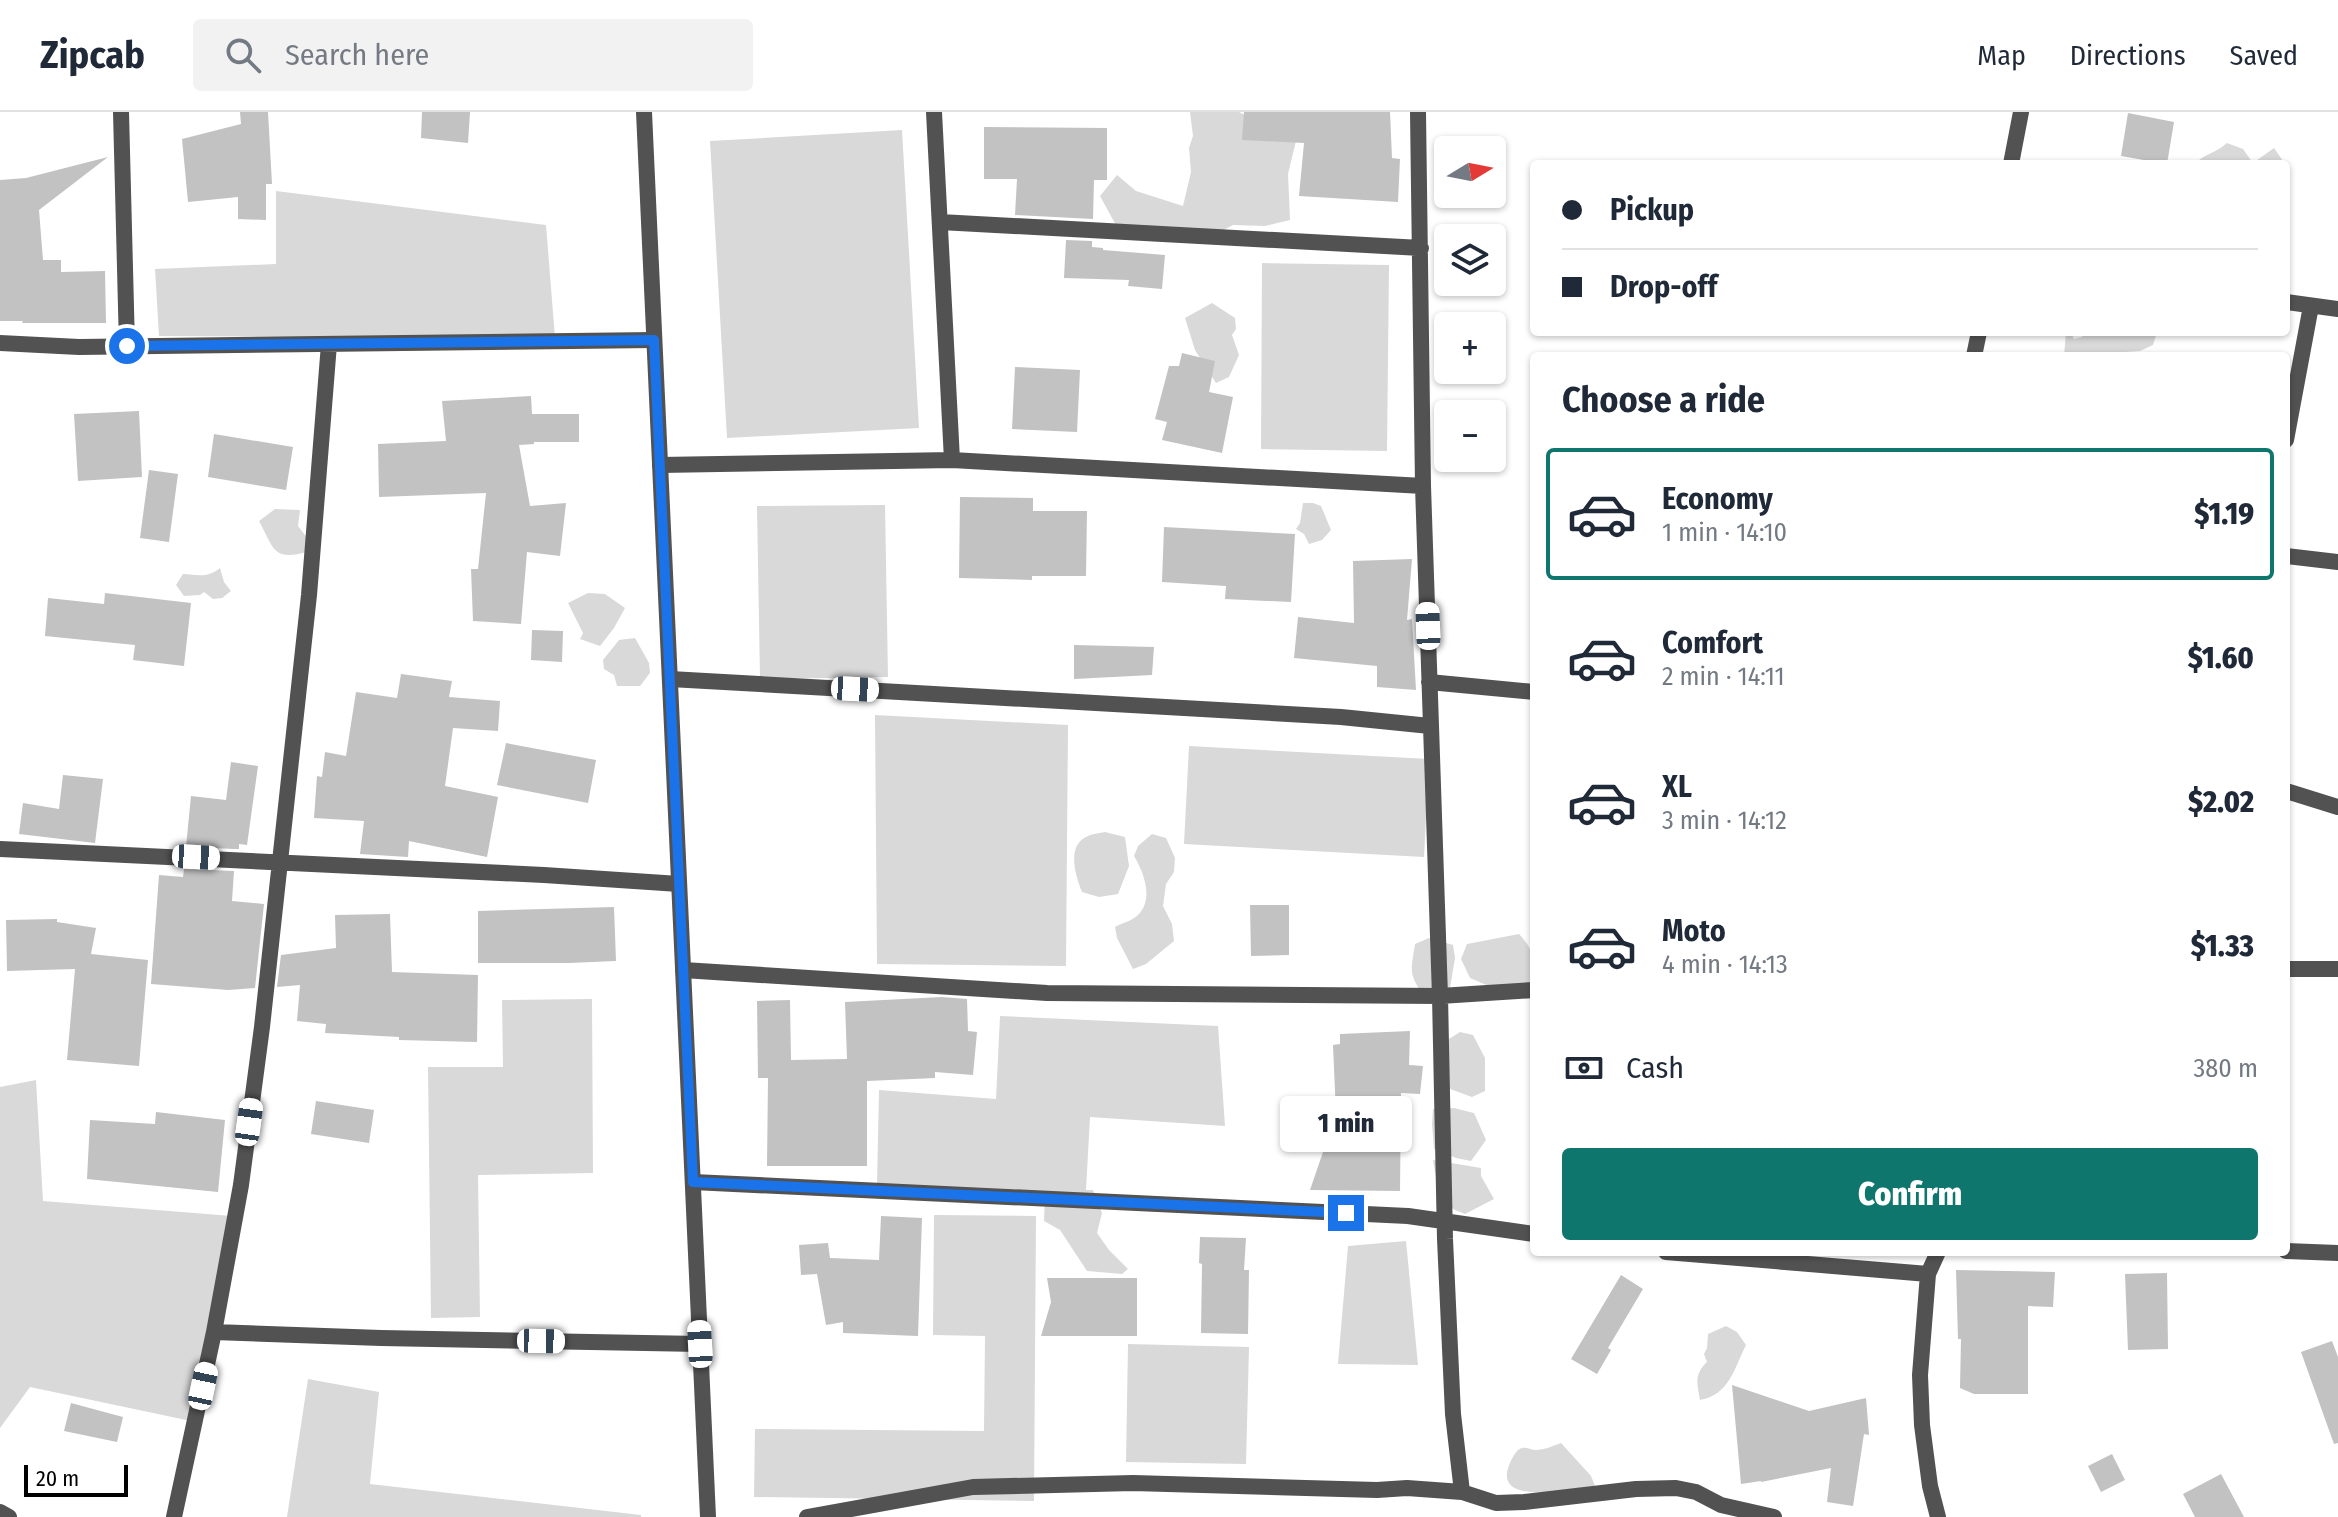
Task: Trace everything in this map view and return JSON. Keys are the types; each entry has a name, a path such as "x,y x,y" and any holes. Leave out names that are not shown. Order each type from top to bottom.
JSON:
{"street":[{"path":"121,112 127,346"},
{"path":"644,112 708,1517"},
{"path":"934,112 952,460"},
{"path":"1418,112 1423,486 1445,1221 1453,1414 1462,1492"},
{"path":"2012,160 2021,112"},
{"path":"940,222 1421,248"},
{"path":"2290,303 2338,309"},
{"path":"2290,419 2311,306"},
{"path":"0,343 127,346 654,340"},
{"path":"174,1517 214,1332 241,1185 282,862 309,595 329,344"},
{"path":"660,465 952,460 1423,486"},
{"path":"2290,556 2338,562"},
{"path":"670,679 1341,717 1430,726"},
{"path":"1429,682 1530,692"},
{"path":"2290,792 2338,807"},
{"path":"0,849 679,884"},
{"path":"2290,969 2338,969"},
{"path":"683,970 1047,993 1440,996 1530,990"},
{"path":"693,1182 1408,1216 1530,1233"},
{"path":"2290,1251 2338,1253"},
{"path":"1714,1256 1928,1274"},
{"path":"1936,1256 1928,1274 1920,1375 1922,1425 1930,1486 1938,1517"},
{"path":"214,1332 397,1339 700,1344"},
{"path":"807,1517 973,1487 1133,1483 1377,1490 1407,1488 1462,1492 1525,1509 1636,1489 1676,1488 1696,1492 1721,1505 1774,1517"},
{"path":"0,1512 9,1517"}],"shaded area":[{"path":"1190,112 1239,112 1296,141 1288,174 1290,220 1265,226 1233,225 1199,243 1123,238 1100,196 1117,175 1136,191 1183,206 1191,172 1189,148 1193,136"},
{"path":"902,130 919,428 727,438 710,141"},
{"path":"2227,143 2243,149 2251,160 2200,160"},
{"path":"2274,148 2282,160 2257,160"},
{"path":"276,191 546,225 555,338 159,336 155,269 276,264"},
{"path":"1262,263 1389,265 1387,451 1261,449"},
{"path":"1212,303 1235,318 1236,329 1232,335 1239,355 1229,377 1216,383 1195,350 1185,318"},
{"path":"2066,336 2074,339 2083,336 2156,336 2153,345 2140,351 2064,352"},
{"path":"1303,503 1321,506 1331,530 1322,540 1309,544 1304,534 1296,529"},
{"path":"885,505 888,677 760,679 757,506"},
{"path":"275,509 300,510 298,526 308,539 307,552 281,554 272,545 259,521"},
{"path":"220,568 224,582 231,591 222,598 213,599 204,592 184,596 176,585 183,574 207,575"},
{"path":"588,593 605,594 625,608 600,646 580,639 583,633 568,603"},
{"path":"635,638 649,663 650,673 640,686 617,686 614,675 604,669 603,660 619,640"},
{"path":"875,715 1068,725 1066,966 877,964"},
{"path":"1189,746 1429,759 1424,857 1184,844"},
{"path":"1105,832 1125,837 1129,866 1118,894 1099,897 1082,892 1075,871 1074,855 1086,837"},
{"path":"1152,834 1166,838 1175,858 1174,872 1166,884 1163,906 1172,924 1174,941 1146,964 1133,969 1117,938 1115,927 1136,917 1143,909 1146,886 1134,856 1138,846"},
{"path":"1519,934 1530,950 1530,982 1517,988 1502,989 1470,978 1461,959 1467,944"},
{"path":"1429,938 1453,945 1455,958 1450,988 1424,996 1413,977 1412,966 1415,944"},
{"path":"592,999 593,1173 478,1175 480,1317 431,1318 428,1067 503,1067 502,1000"},
{"path":"1000,1016 1218,1026 1225,1126 1090,1117 1086,1190 1093,1190 1102,1213 1097,1233 1128,1269 1122,1274 1087,1271 1060,1230 1044,1221 1045,1194 877,1185 879,1090 996,1099"},
{"path":"1460,1032 1473,1035 1485,1058 1485,1091 1472,1097 1442,1086 1449,1039"},
{"path":"36,1080 43,1201 232,1216 191,1421 30,1387 0,1428 0,1087"},
{"path":"1454,1108 1474,1113 1486,1140 1471,1161 1434,1149 1433,1109"},
{"path":"1433,1160 1481,1168 1481,1176 1494,1199 1465,1214 1455,1210 1440,1200"},
{"path":"934,1215 1036,1216 1034,1501 754,1497 755,1429 984,1431 985,1336 933,1335"},
{"path":"1406,1241 1418,1365 1338,1364 1348,1246"},
{"path":"1726,1326 1737,1332 1746,1345 1724,1387 1718,1393 1700,1400 1698,1380 1707,1362 1704,1354 1708,1334"},
{"path":"1128,1344 1249,1347 1246,1464 1126,1462"},
{"path":"308,1379 379,1392 370,1484 641,1517 287,1517"},
{"path":"1561,1443 1591,1476 1595,1486 1528,1492 1509,1483 1507,1473 1518,1450 1542,1449"}],"building":[{"path":"240,112 268,112 272,184 266,184 266,220 238,219 238,197 188,202 182,139 241,124"},
{"path":"422,112 470,112 468,143 421,138"},
{"path":"1244,112 1390,112 1392,158 1400,159 1398,202 1299,196 1304,143 1242,140"},
{"path":"2128,113 2174,122 2168,160 2121,156"},
{"path":"984,127 1107,128 1107,180 1094,180 1093,219 1015,215 1017,179 984,179"},
{"path":"108,157 39,210 43,260 61,260 61,272 105,271 106,323 0,321 0,180 26,178"},
{"path":"1066,240 1092,241 1092,247 1103,250 1165,255 1162,289 1128,286 1129,280 1064,278"},
{"path":"1182,353 1215,361 1209,392 1233,397 1222,453 1162,440 1167,422 1155,419 1169,366 1179,366"},
{"path":"1015,367 1080,370 1077,432 1012,429"},
{"path":"531,396 532,414 579,414 579,442 519,445 530,506 566,503 560,556 527,552 521,624 473,621 471,569 478,569 486,493 379,497 378,444 446,441 442,401"},
{"path":"139,411 142,477 78,481 74,414"},
{"path":"214,434 293,447 286,490 208,477"},
{"path":"149,470 178,474 169,542 140,538"},
{"path":"960,497 1033,498 1033,511 1087,511 1086,576 1032,576 1032,580 959,578"},
{"path":"1164,527 1295,534 1291,602 1225,599 1226,586 1162,582"},
{"path":"1412,559 1407,620 1412,619 1416,690 1377,687 1377,666 1294,658 1298,617 1354,623 1353,561"},
{"path":"105,593 191,603 184,666 133,660 135,645 45,636 48,598 104,604"},
{"path":"532,630 563,631 562,662 531,660"},
{"path":"1074,645 1154,647 1152,675 1074,679"},
{"path":"401,674 452,681 449,697 500,701 498,731 453,728 445,786 498,797 487,857 409,841 408,857 360,854 364,821 314,818 317,776 322,777 325,752 346,756 356,692 397,698"},
{"path":"506,743 596,760 588,803 497,785"},
{"path":"231,762 258,766 247,845 239,844 239,849 186,847 191,796 226,800"},
{"path":"63,775 103,779 95,843 19,834 23,803 59,809"},
{"path":"184,869 234,871 232,901 264,904 255,988 228,990 151,984 159,875 183,877"},
{"path":"1250,905 1289,905 1289,955 1251,956"},
{"path":"614,907 616,961 478,963 478,911"},
{"path":"390,914 392,972 478,975 477,1042 399,1040 399,1037 325,1033 326,1024 297,1021 300,985 277,987 281,955 336,948 335,915"},
{"path":"57,919 57,922 96,928 91,954 148,960 139,1066 67,1060 75,969 7,971 6,920"},
{"path":"942,997 967,999 968,1031 977,1032 973,1075 935,1072 935,1078 867,1081 867,1166 767,1166 768,1078 758,1078 757,1001 790,1000 791,1060 847,1059 845,1002"},
{"path":"1410,1031 1409,1065 1423,1066 1420,1094 1401,1093 1400,1191 1310,1190 1336,1114 1333,1045 1340,1044 1340,1034"},
{"path":"316,1101 374,1110 369,1143 311,1134"},
{"path":"156,1112 225,1120 218,1192 87,1179 90,1120 155,1124"},
{"path":"881,1216 922,1218 918,1336 843,1333 843,1322 826,1325 817,1274 801,1275 799,1245 828,1243 830,1258 879,1260"},
{"path":"1200,1237 1246,1238 1244,1270 1249,1270 1248,1334 1201,1333"},
{"path":"1956,1270 2055,1272 2053,1307 2028,1306 2028,1394 1974,1394 1960,1388 1961,1339 1958,1339"},
{"path":"2167,1273 2168,1349 2128,1350 2125,1274"},
{"path":"1621,1275 1643,1289 1608,1348 1611,1350 1597,1374 1571,1359"},
{"path":"1047,1278 1137,1278 1137,1336 1041,1336 1051,1302"},
{"path":"2332,1341 2338,1357 2338,1443 2334,1444 2301,1352"},
{"path":"1732,1385 1809,1411 1866,1398 1869,1435 1864,1434 1853,1506 1827,1502 1831,1468 1741,1484"},
{"path":"71,1403 123,1417 117,1442 64,1431"},
{"path":"2112,1454 2125,1480 2101,1492 2088,1466"},
{"path":"2221,1474 2244,1517 2195,1517 2183,1494"}],"route":[{"path":"127,346 654,340 693,1182 1346,1213"}]}
